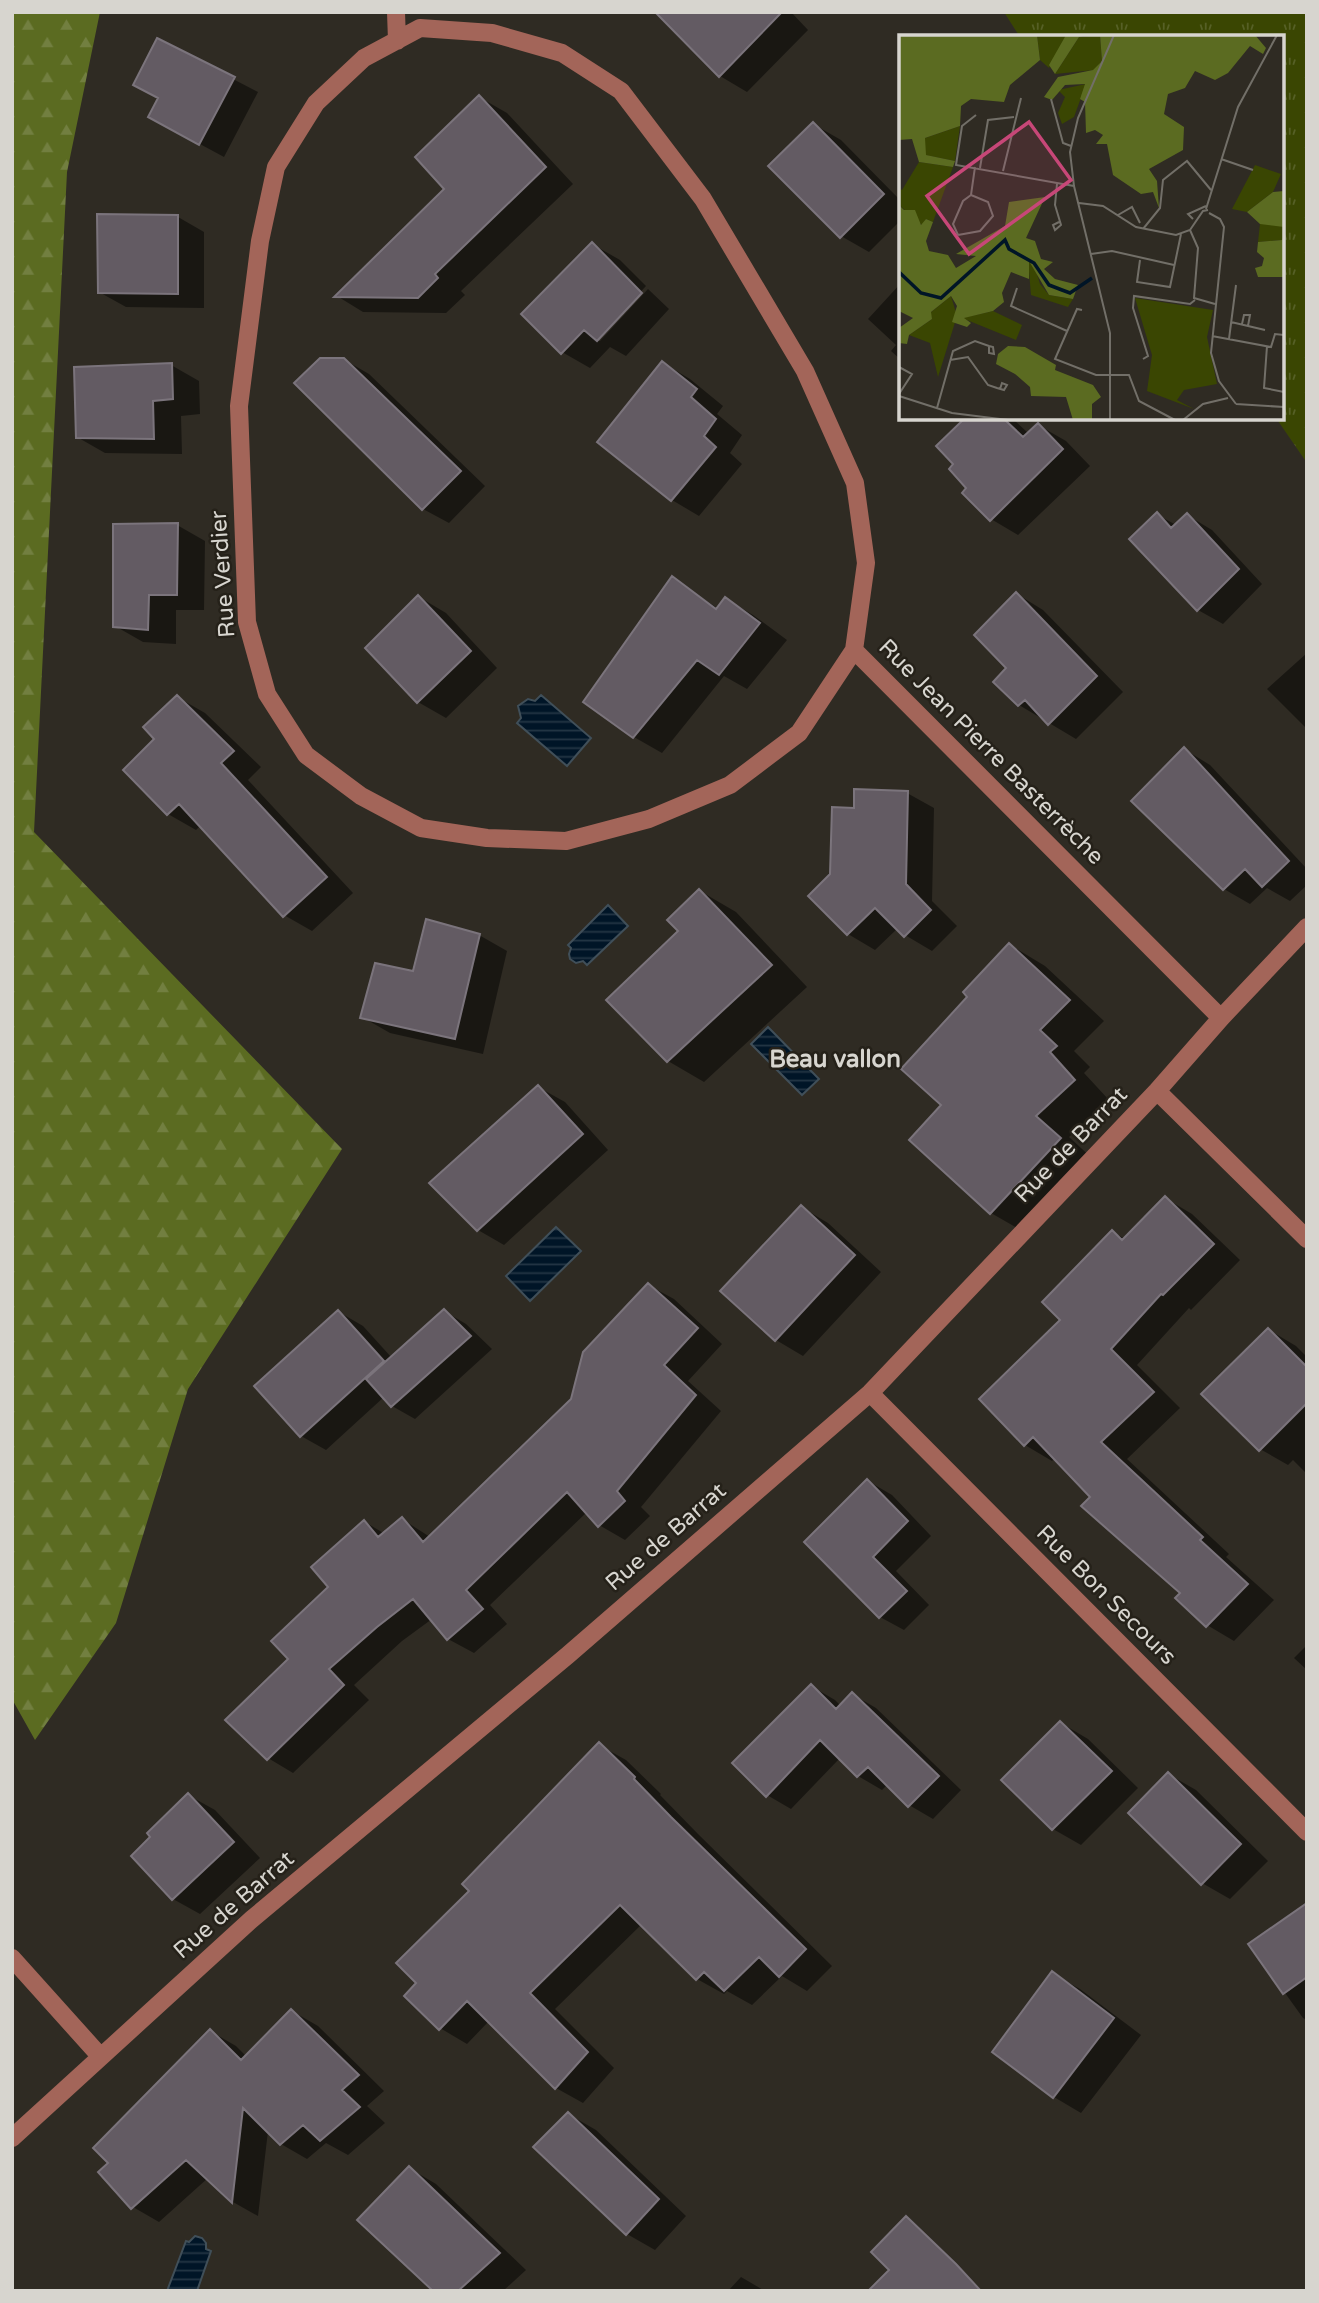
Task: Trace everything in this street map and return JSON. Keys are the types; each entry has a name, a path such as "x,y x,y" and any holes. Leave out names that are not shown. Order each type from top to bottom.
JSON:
{"street":[{"path":"396,12 397,41"},
{"name":"Rue Jean Pierre Basterrèche","path":"397,41 420,28 492,33 562,53 621,91 703,199 805,371 855,483 866,563 854,650 1221,1018"},
{"name":"Rue Verdier","path":"397,41 364,58 316,103 276,167 260,241 239,406 247,622 267,694 306,755 361,796 421,828 487,838 566,841 649,819 730,785 799,733 854,650"},
{"name":"Rue de Barrat","path":"12,2138 253,1919 578,1646 870,1393 1157,1091 1221,1018 1307,928"},
{"path":"1157,1091 1307,1238"},
{"name":"Rue Bon Secours","path":"870,1393 1307,1832"},
{"path":"12,1958 100,2056"}],"green space":[{"path":"12,12 100,12 67,172 34,832 342,1149 188,1389 116,1623 35,1740 12,1699"},
{"path":"1004,12 1307,12 1307,463 1277,420 1284,420 1284,35 1019,35"}],"water":[{"path":"541,695 591,738 567,766 517,723 521,718 518,706 528,699 535,701"},
{"path":"608,905 628,926 587,965 583,961 576,963 570,959 571,948 568,945"},
{"path":"768,1027 819,1079 802,1095 751,1044"},
{"path":"556,1227 581,1251 530,1301 506,1276"},
{"path":"195,2236 202,2238 206,2249 211,2251 197,2291 167,2291 186,2241 189,2242"}],"building":[{"path":"655,12 782,12 719,77"},
{"path":"157,38 235,77 199,145 148,117 158,98 133,85"},
{"path":"479,95 546,167 435,274 438,278 418,298 334,297 444,189 415,157"},
{"path":"813,122 884,194 840,238 768,166"},
{"path":"97,214 178,215 178,294 98,293"},
{"path":"592,242 642,293 597,341 584,330 561,354 521,314"},
{"path":"320,358 344,358 461,471 422,510 294,383"},
{"path":"662,361 697,389 691,397 716,419 704,436 716,447 671,501 597,442"},
{"path":"172,363 173,399 153,401 154,439 76,438 74,367"},
{"path":"963,420 1005,420 1023,437 1038,423 1063,449 990,521 962,493 966,488 949,469 953,464 936,446"},
{"path":"1157,512 1171,528 1187,513 1239,569 1197,611 1129,539"},
{"path":"178,523 177,595 149,595 148,630 113,627 113,524"},
{"path":"672,576 716,609 725,597 760,623 719,675 697,660 633,738 583,702"},
{"path":"1016,592 1097,676 1048,725 1025,700 1018,706 993,682 1006,668 974,635"},
{"path":"418,595 471,651 417,703 365,648"},
{"path":"177,695 234,751 221,763 327,877 283,917 179,804 167,815 123,770 154,739 143,727"},
{"path":"1184,747 1289,861 1262,887 1245,869 1223,890 1131,801"},
{"path":"854,789 908,791 906,884 931,910 904,937 875,908 847,935 808,896 830,874 832,807 854,808"},
{"path":"699,889 772,965 667,1062 606,1000 678,931 667,920"},
{"path":"426,919 480,934 455,1039 360,1018 375,963 413,971"},
{"path":"1009,943 1070,1000 1040,1030 1057,1046 1050,1052 1075,1080 1036,1116 1061,1138 990,1214 909,1140 941,1105 901,1069 967,997 963,992"},
{"path":"538,1085 583,1134 477,1231 429,1183"},
{"path":"1165,1196 1214,1244 1161,1294 1111,1349 1154,1392 1101,1442 1203,1537 1200,1540 1248,1584 1206,1627 1175,1598 1180,1593 1081,1506 1090,1497 1033,1437 1024,1446 979,1399 1060,1320 1042,1302 1112,1230 1122,1240"},
{"path":"801,1205 855,1255 775,1341 720,1291"},
{"path":"648,1283 698,1328 664,1365 696,1395 617,1491 625,1501 598,1527 567,1492 466,1590 483,1609 447,1640 413,1599 329,1669 344,1685 267,1760 225,1720 288,1659 271,1641 328,1587 311,1567 364,1520 378,1537 402,1517 423,1542 571,1399 583,1352"},
{"path":"444,1309 471,1336 391,1407 366,1379"},
{"path":"338,1310 384,1361 300,1437 254,1386"},
{"path":"1268,1328 1307,1367 1307,1403 1259,1451 1201,1394"},
{"path":"867,1479 908,1521 873,1557 907,1591 879,1618 804,1542"},
{"path":"811,1684 836,1709 852,1692 939,1776 908,1807 868,1767 857,1777 820,1740 766,1797 732,1763"},
{"path":"1060,1721 1112,1771 1052,1830 1001,1780"},
{"path":"599,1742 671,1817 806,1949 779,1977 759,1957 724,1991 704,1972 696,1980 620,1905 530,1993 588,2052 555,2089 467,2001 439,2030 404,1996 416,1983 396,1963 469,1891 462,1884"},
{"path":"1168,1772 1241,1844 1201,1885 1128,1813"},
{"path":"188,1793 234,1842 172,1900 131,1856 150,1837 147,1833"},
{"path":"1307,1903 1307,1977 1283,1994 1248,1944"},
{"path":"1052,1971 1114,2018 1053,2098 992,2052"},
{"path":"291,2009 359,2075 342,2090 360,2107 320,2141 303,2125 280,2145 243,2108 232,2203 186,2160 131,2209 98,2172 108,2163 93,2148 210,2029 241,2060"},
{"path":"568,2112 659,2199 626,2235 533,2147"},
{"path":"409,2166 500,2253 458,2291 433,2291 357,2220"},
{"path":"906,2216 981,2291 868,2291 889,2270 871,2252"}],"district":[{"name":"Beau vallon","path":"835,1059"}]}
